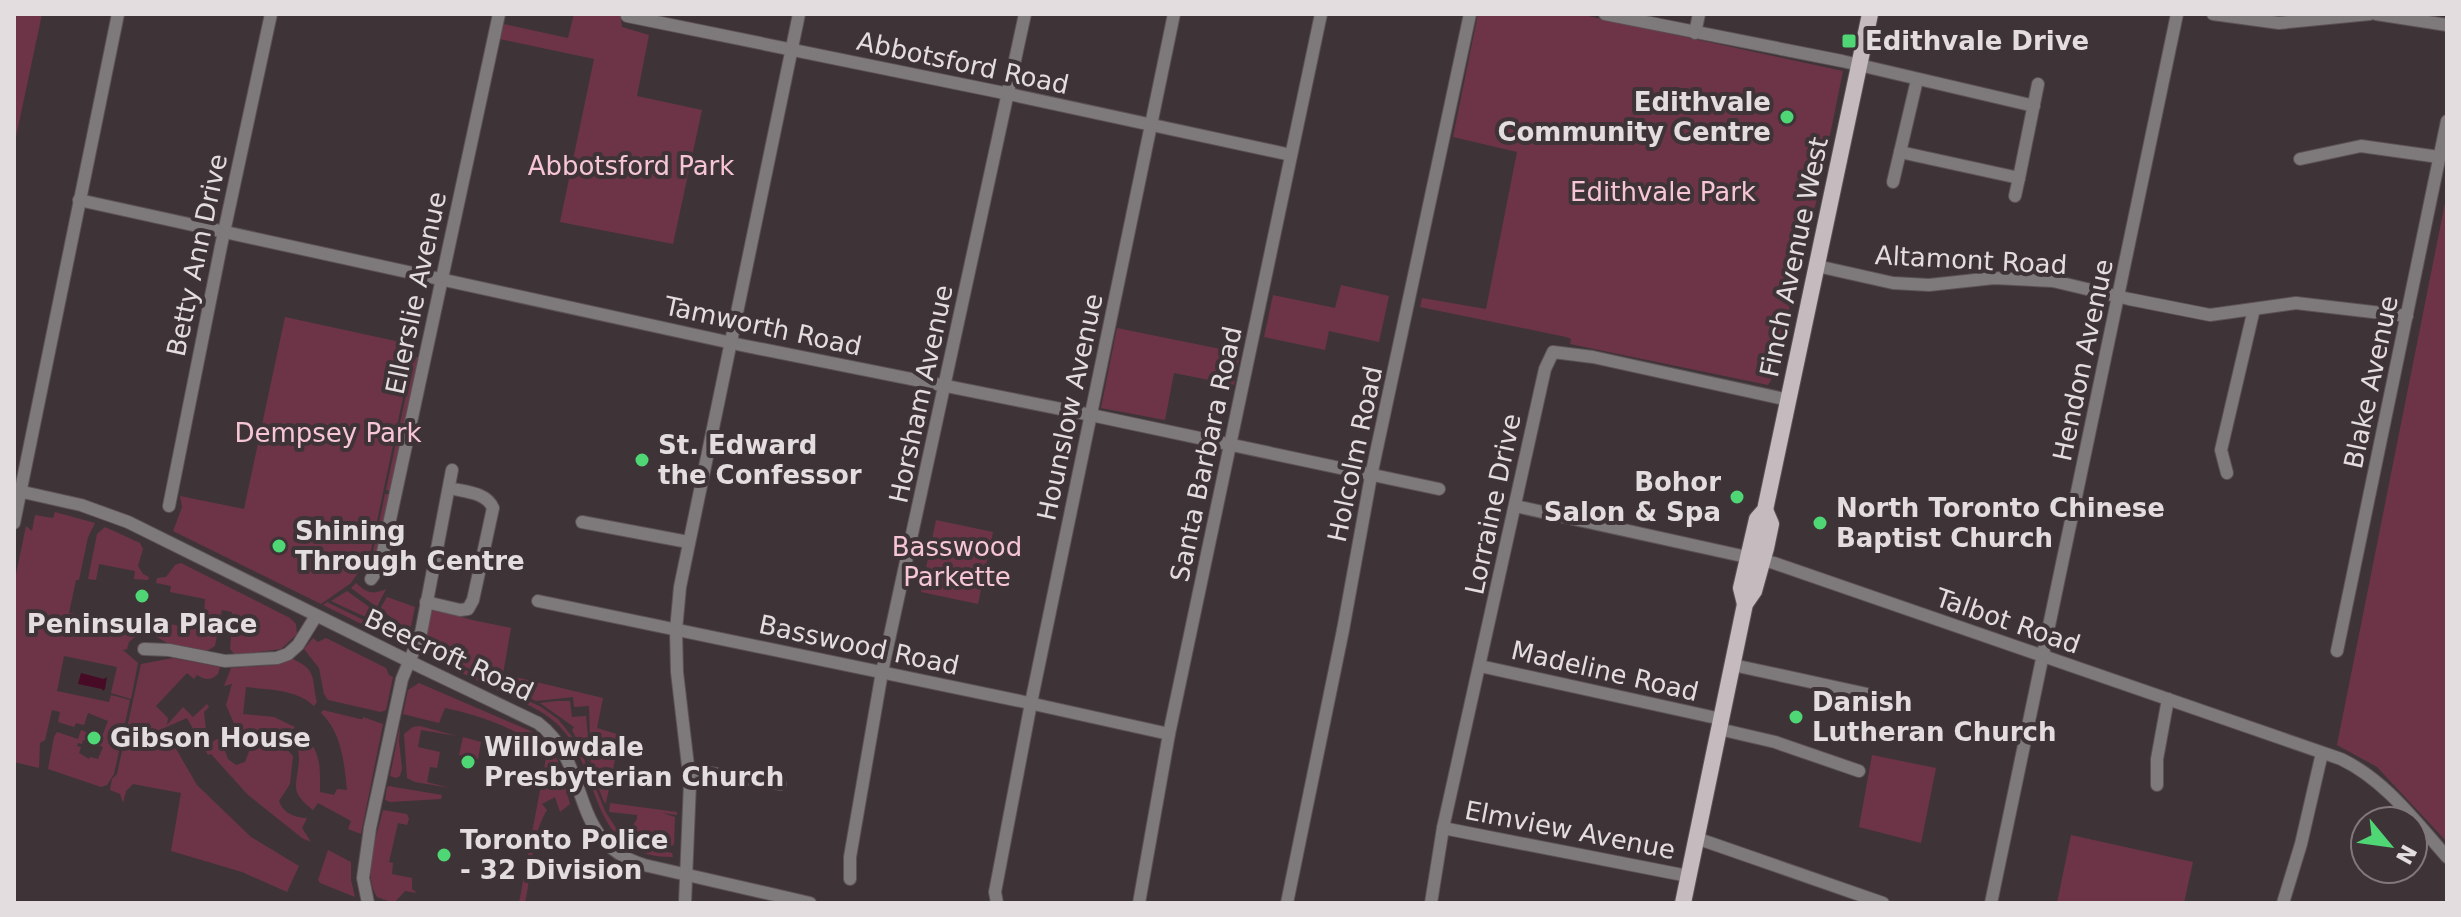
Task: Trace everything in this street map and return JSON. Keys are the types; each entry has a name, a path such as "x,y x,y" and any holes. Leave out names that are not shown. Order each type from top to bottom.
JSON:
{"main road":[{"name":"Finch Avenue West","path":"1683,903 1745,604 1741,588 1756,558 1757,519 1765,510 1870,14"}],"street":[{"path":"14,523 17,491 118,14"},
{"name":"Betty Ann Drive","path":"169,506 271,14"},
{"name":"Ellerslie Avenue","path":"371,579 380,566 499,14"},
{"path":"685,903 690,800 678,687 676,630 680,587 799,14"},
{"name":"Horsham Avenue","path":"850,879 850,857 882,672 1025,14"},
{"name":"Hounslow Avenue","path":"997,903 995,892 1031,703 1174,14"},
{"name":"Santa Barbara Road","path":"1139,903 1169,734 1321,14"},
{"name":"Holcolm Road","path":"1287,903 1371,476 1470,14"},
{"path":"1605,14 1859,66 2034,106"},
{"path":"1695,33 1699,14"},
{"name":"Hendon Avenue","path":"1991,903 2177,14"},
{"path":"2213,14 2279,23 2373,14 2447,25"},
{"name":"Abbotsford Road","path":"627,16 1291,155"},
{"path":"1893,182 1917,80"},
{"path":"2015,196 2038,84"},
{"name":"Blake Avenue","path":"2337,651 2447,121"},
{"path":"2300,159 2361,146 2439,157"},
{"path":"1900,152 2019,178"},
{"name":"Tamworth Road","path":"79,200 441,281 1439,489"},
{"name":"Altamont Road","path":"1817,266 1898,283 1929,285 1994,278 2053,281 2210,315 2296,303 2407,316"},
{"path":"2227,473 2221,450 2254,309"},
{"name":"Lorraine Drive","path":"1431,903 1443,828 1545,369 1553,352 1593,357 1789,400"},
{"path":"368,903 363,878 367,846 393,718 409,661 421,633 452,470"},
{"path":"426,602 468,609 473,600 493,508 490,500 483,496 449,488"},
{"name":"Beecroft Road","path":"17,491 75,503 114,516 530,718 546,728 565,752 590,820 606,844 634,862 810,903"},
{"name":"Talbot Road","path":"1515,506 1756,558 2322,753 2351,764 2388,791 2447,857"},
{"path":"582,522 688,542"},
{"name":"Basswood Road","path":"538,601 1169,734"},
{"path":"144,649 169,650 225,661 277,658 298,645 316,616"},
{"path":"1733,665 1876,696"},
{"name":"Madeline Road","path":"1480,666 1720,724 1859,771"},
{"path":"2157,785 2157,759 2168,699"},
{"path":"2283,903 2301,844 2322,753"},
{"path":"688,769 780,784"},
{"name":"Elmview Avenue","path":"1443,828 1688,876"},
{"path":"1696,838 1883,903"}],"green space":[{"path":"14,14 42,14 14,146"},
{"name":"Abbotsford Park","path":"574,14 620,14 622,27 649,35 637,96 702,110 673,244 560,222 594,59 500,39 504,24 568,38"},
{"name":"Edithvale Park","path":"1478,14 1579,14 1843,71 1817,199 1768,385 1570,344 1571,339 1566,337 1420,307 1422,298 1486,309 1517,152 1453,137"},
{"path":"2447,193 2447,842 2429,823 2429,805 2412,805 2377,767 2337,745"},
{"path":"1341,285 1389,296 1379,342 1329,331 1325,350 1264,337 1273,295 1335,308"},
{"name":"Dempsey Park","path":"285,317 414,345 368,564 351,583 321,604 173,531 182,507 180,496 244,509"},
{"path":"1117,328 1240,353 1234,385 1174,373 1165,420 1101,408"},
{"path":"414,357 418,357 390,491 386,490"},
{"path":"385,494 389,494 376,557 370,566"},
{"path":"55,512 95,523 88,537 69,613 80,615 83,612 135,629 136,636 123,650 138,663 131,699 111,693 117,667 64,656 57,691 109,702 111,695 130,700 114,774 107,785 101,787 48,769 57,732 78,739 81,730 89,733 86,741 78,743 77,746 81,747 79,753 89,759 98,759 103,747 98,745 101,735 95,733 103,734 108,721 88,713 84,725 76,723 74,727 58,722 60,712 52,710 45,740 40,743 39,768 14,762 14,584 26,526 32,531 35,515 53,518"},
{"name":"Basswood Parkette","path":"936,520 993,532 978,604 921,592"},
{"path":"105,527 140,543 143,549 138,566 149,577 148,580 134,579 135,571 99,564 96,580 88,579 97,534"},
{"path":"181,563 290,618 296,624 297,634 281,649 235,655 230,649 232,612 222,610 215,646 207,651 167,643 150,633 153,614 165,617 164,623 196,629 206,620 205,599 170,592 171,586 156,583 157,578 166,577 175,565"},
{"path":"356,583 370,592 386,589 377,607 351,588"},
{"path":"347,591 376,612 372,620 331,601"},
{"path":"387,597 415,607 410,631 380,609"},
{"path":"327,602 402,639 400,643 323,605"},
{"path":"431,608 511,628 503,674 603,698 597,728 620,735 606,803 591,769 589,706 574,707 573,697 536,701 420,645"},
{"path":"313,638 318,642 326,638 386,668 393,677 386,710 381,712 328,700 319,668 304,649"},
{"path":"433,654 541,707 558,719 578,744 605,811 616,828 640,845 672,853 673,857 645,853 624,843 610,826 571,741 556,723 531,706 431,658"},
{"path":"173,658 220,667 218,674 210,679 197,675 194,679 187,673 156,706 168,718 167,725 183,707 193,717 207,704 209,707 204,712 211,742 220,738 228,759 236,765 245,762 251,746 265,742 283,746 293,756 290,784 279,801 290,814 307,818 302,828 311,842 248,795 211,754 208,755 187,718 164,728 197,785 251,837 299,866 287,892 242,872 171,851 181,793 133,784 126,791 123,803 120,794 110,790 112,779 117,774 141,664"},
{"path":"293,659 310,672 317,702 314,706 291,693 246,687 243,714 274,717 295,727 286,737 278,735 240,740 226,734 236,728 226,705 232,684 224,686 231,668 277,665"},
{"path":"419,683 535,733 549,746 558,761 570,804 560,812 555,797 542,804 547,810 534,844 525,903 519,903 546,758 539,748 515,732 471,715 445,708 439,723 403,714 408,690"},
{"path":"570,701 572,717 586,716 590,760 572,730 574,727 540,703"},
{"path":"323,710 383,724 361,834 348,829 351,821 318,803 313,810 297,791 299,759 296,745 304,736 317,755 320,792 334,795 337,789 347,790 341,748 334,730 321,713"},
{"path":"400,725 402,769 396,778 390,776"},
{"path":"420,726 457,736 421,730 418,747 440,752 437,768 430,767 427,782 450,788 407,778 404,734"},
{"path":"463,737 481,742 478,759 459,755"},
{"path":"1872,755 1936,768 1921,843 1859,827"},
{"path":"387,787 442,795 441,799 390,802 385,800"},
{"path":"610,803 677,812 677,815 662,813 675,817 674,844 672,846 655,830 653,832 670,848 644,844 627,835 637,815 609,812"},
{"path":"383,810 407,814 409,819 407,825 398,823 389,862 393,863 392,874 412,878 412,889 417,893 405,891 394,903 377,897 371,877 372,854"},
{"path":"2071,835 2193,862 2184,903 2057,903"},
{"path":"328,850 351,862 355,897 318,880"}],"shaded area":[{"path":"81,673 104,679 107,677 105,689 78,684"}],"place":[{"name":"Edithvale Drive","path":"1849,41"},
{"name":"Edithvale Community Centre","path":"1787,117"},
{"name":"St. Edward the Confessor","path":"642,460"},
{"name":"Bohor Salon & Spa","path":"1737,497"},
{"name":"North Toronto Chinese Baptist Church","path":"1820,523"},
{"name":"Shining Through Centre","path":"279,546"},
{"name":"Peninsula Place","path":"142,596"},
{"name":"Danish Lutheran Church","path":"1796,717"},
{"name":"Gibson House","path":"94,738"},
{"name":"Willowdale Presbyterian Church","path":"468,762"},
{"name":"Toronto Police - 32 Division","path":"444,855"}]}
